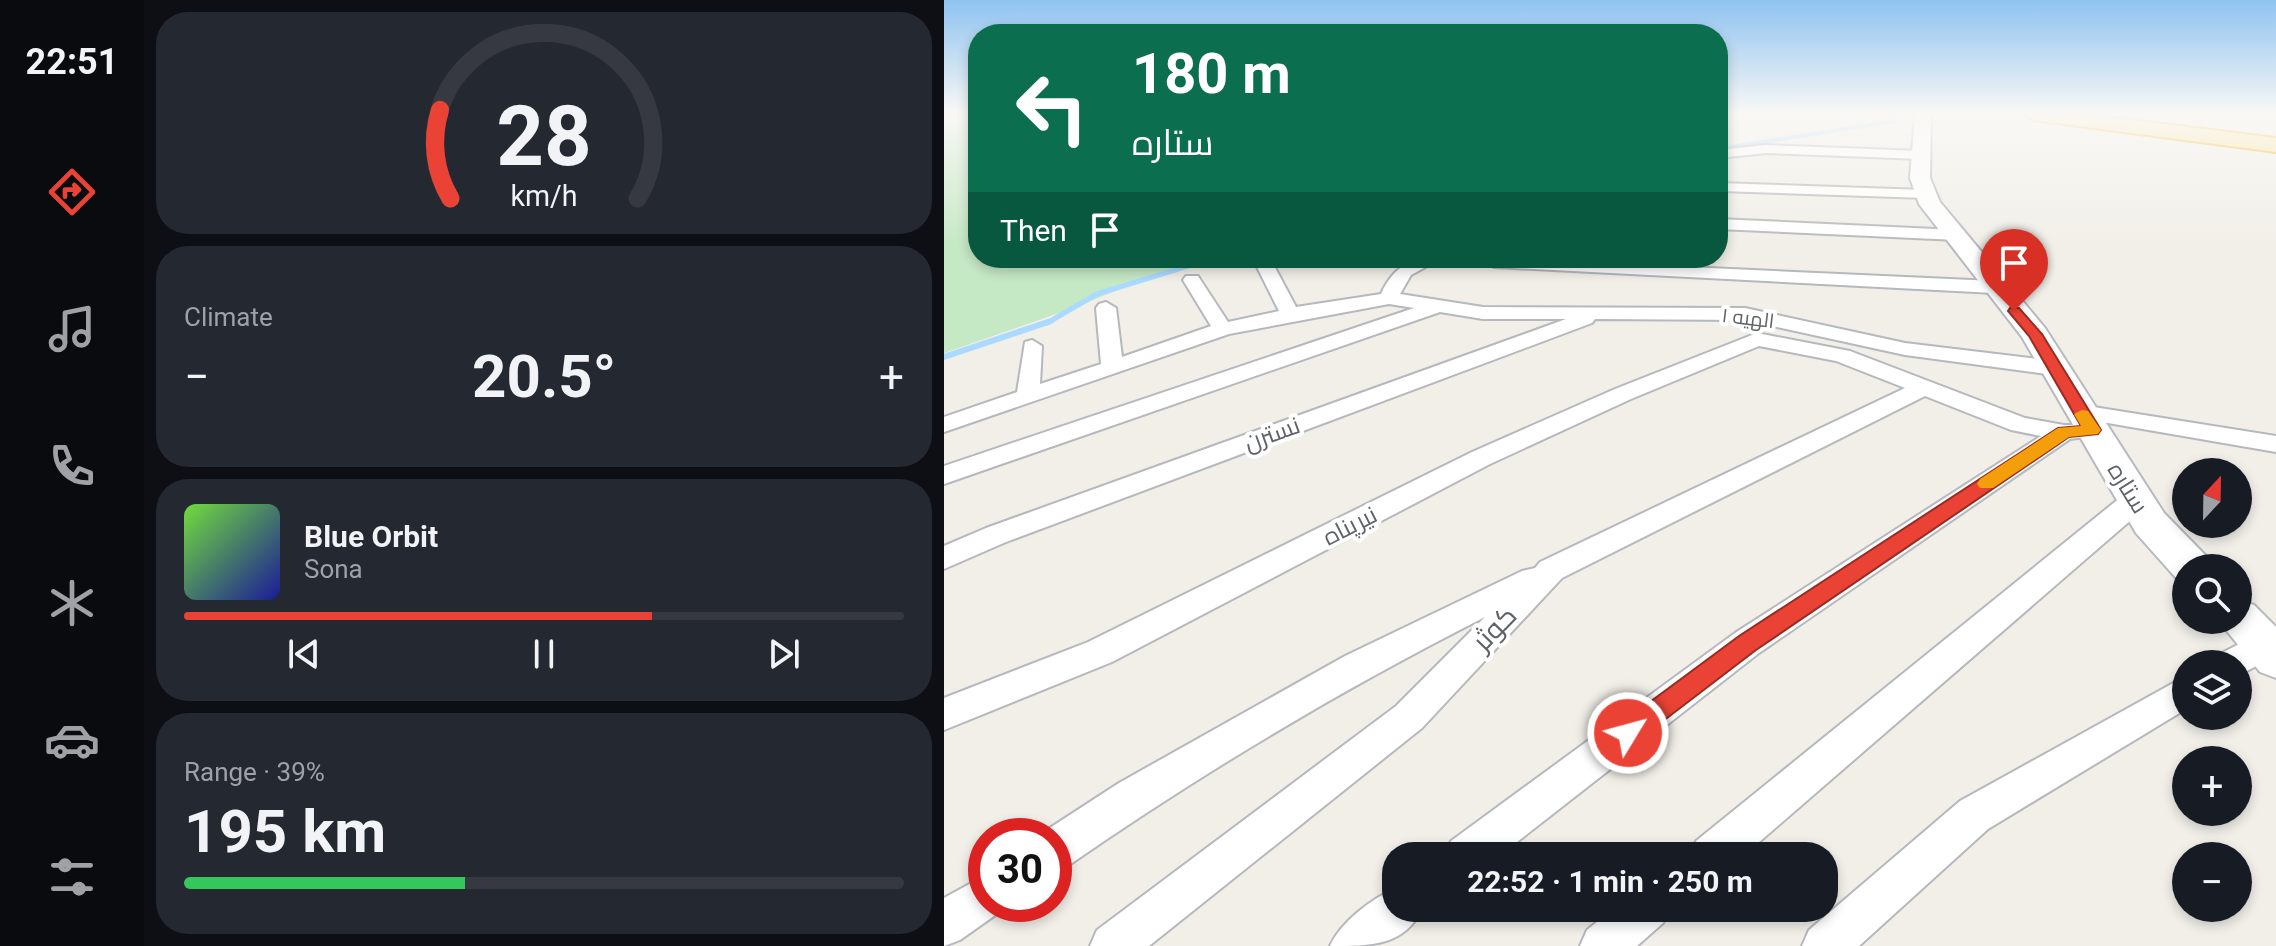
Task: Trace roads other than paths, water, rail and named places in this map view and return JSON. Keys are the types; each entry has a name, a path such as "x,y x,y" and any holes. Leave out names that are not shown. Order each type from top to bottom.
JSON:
{"street":[{"name":"ستاره","path":"1921,158 1920,178 1930,204 2035,334 2079,425 2150,523 2179,554"},
{"path":"1728,187 1926,194"},
{"path":"1728,224 1957,235"},
{"path":"1267,268 1290,314"},
{"path":"1389,298 1394,282 1406,268"},
{"path":"1531,268 1747,303 1994,287"},
{"path":"1192,280 1223,329"},
{"name":"الهیه ۱","path":"944,425 1223,329 1290,314 1389,298 1483,313 1601,314 1747,303 1905,349 2054,368"},
{"path":"1747,303 1842,356 2020,425 2079,425 2276,444"},
{"name":"نیرپناه","path":"944,714 1100,652 1481,458 1623,394 1747,303"},
{"name":"الهیه ۱","path":"944,475 1438,306"},
{"path":"1106,308 1112,367"},
{"name":"نسترن","path":"944,558 996,535 1601,314"},
{"path":"1028,398 1032,346"},
{"name":"کوثر","path":"1113,946 1409,717 1551,570 1925,387"},
{"path":"1484,842 1747,643 2079,425"},
{"path":"1728,842 2136,500"},
{"path":"1072,838 1133,797 1357,666 1551,570"},
{"path":"1825,946 1974,815 2172,699"},
{"path":"944,924 968,908"},
{"path":"1353,946 1383,922"},
{"path":"1603,946 1631,922"}],"waterway":[{"path":"1050,321 1097,294 1182,268"},
{"path":"944,357 1050,321"}]}
